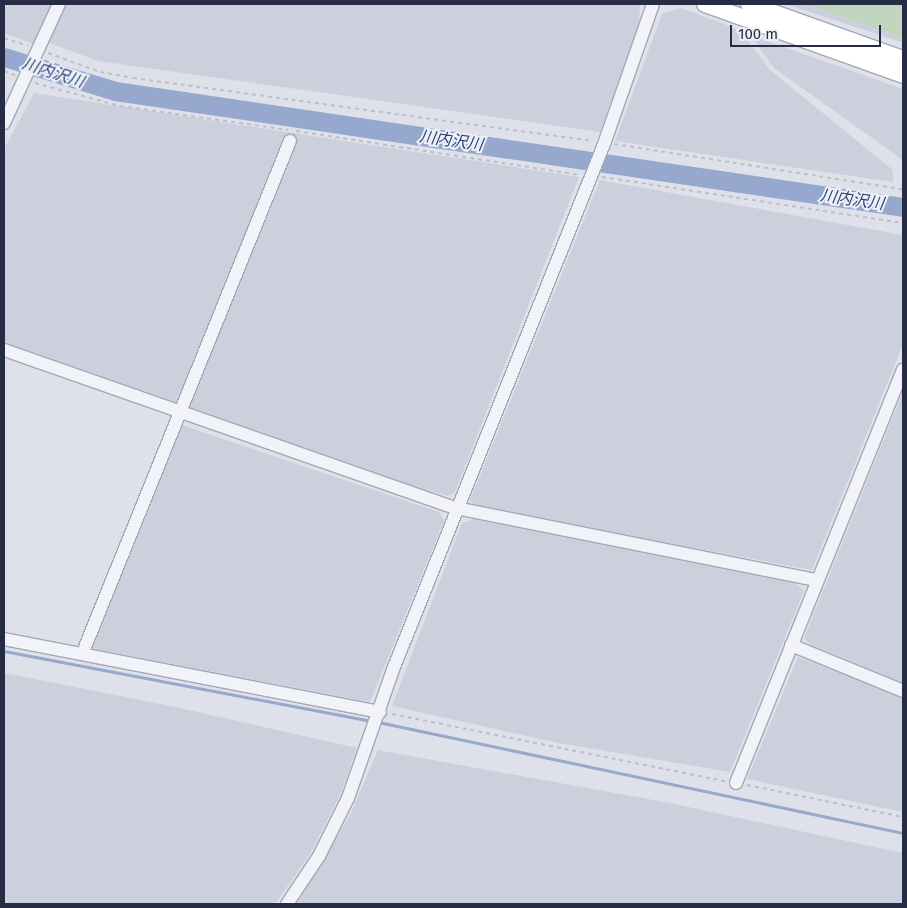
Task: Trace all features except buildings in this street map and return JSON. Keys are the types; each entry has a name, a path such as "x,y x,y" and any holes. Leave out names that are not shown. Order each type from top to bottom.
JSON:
{"main road":[{"path":"705,4 903,75"},
{"path":"749,4 903,59"}],"street":[{"path":"4,123 59,4"},
{"path":"287,904 318,856 370,742 456,508 604,143 653,4"},
{"path":"85,647 178,409 290,141"},
{"path":"4,350 178,409 456,508 817,580"},
{"path":"736,783 790,645 903,369"},
{"path":"4,639 379,714"},
{"path":"790,645 903,691"}],"path":[{"path":"4,38 100,72 133,78 558,139 604,143 903,189"},
{"path":"4,71 24,79 120,106 534,166 590,176 636,180 903,223"},
{"path":"379,714 903,817"}],"shaded area":[{"path":"4,4 55,4 36,45 4,33"},
{"path":"64,4 640,4 639,23 600,132 98,61 47,42"},
{"path":"786,4 903,4 903,43"},
{"path":"681,8 740,30 771,71 893,170 893,182 615,141 662,14"},
{"path":"750,35 903,89 903,160 774,68"},
{"path":"34,93 579,177 455,492 448,496 413,486 4,342 4,149"},
{"path":"600,180 903,235 903,344 812,570 476,507 470,500"},
{"path":"903,392 903,683 810,644 804,638"},
{"path":"176,423 439,512 444,521 370,702 88,648"},
{"path":"474,519 791,580 804,591 730,772 559,743 392,706 462,523"},
{"path":"798,657 903,696 903,812 747,779"},
{"path":"4,673 171,706 357,748 342,791 310,854 275,904 4,904"},
{"path":"378,750 670,803 903,853 903,904 297,904 351,813"}],"green space":[{"path":"806,4 903,4 903,38"}],"waterway":[{"name":"川内沢川","path":"4,57 115,91 903,207"},
{"path":"4,651 371,721"},
{"path":"378,722 903,833"}]}
